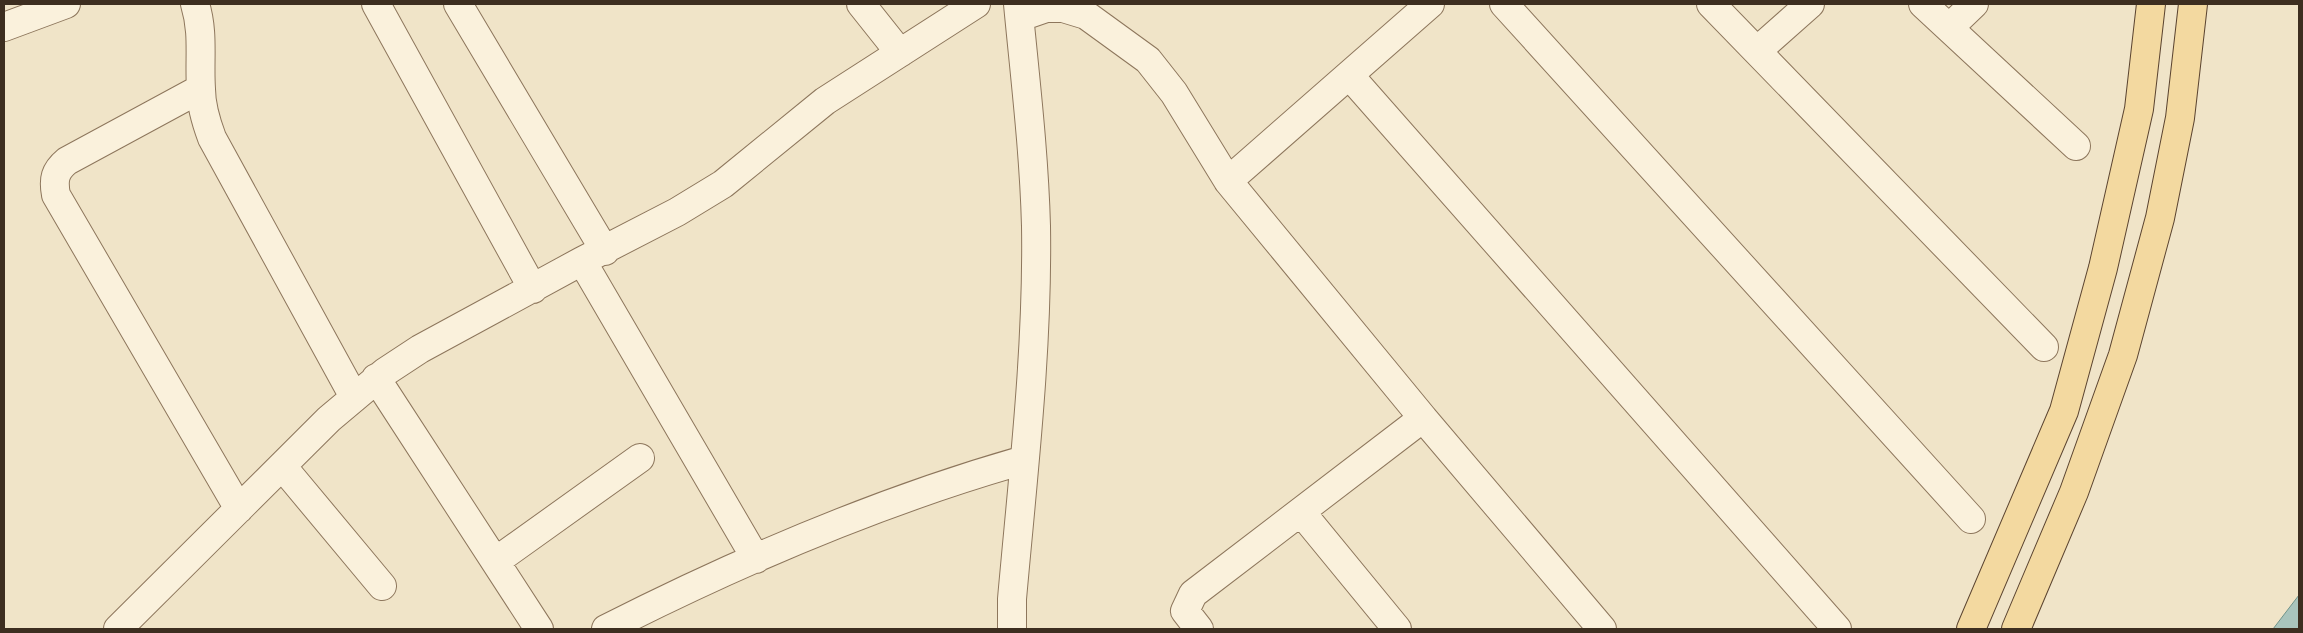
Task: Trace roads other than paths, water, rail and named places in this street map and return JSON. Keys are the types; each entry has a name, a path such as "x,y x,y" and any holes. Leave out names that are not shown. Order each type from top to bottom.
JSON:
{"main road":[{"path":"1971,629 2064,411 2104,268 2139,108 2151,4"},
{"path":"2016,629 2074,492 2123,355 2160,218 2180,118 2193,4"}],"street":[{"path":"4,27 66,4"},
{"path":"195,4 202,36 200,89 204,114 212,138 354,397"},
{"path":"376,4 533,289"},
{"path":"458,4 756,558"},
{"path":"860,4 900,53"},
{"path":"118,629 282,466 376,378 420,349 678,212 723,184 825,101 976,4"},
{"path":"1228,182 1430,4"},
{"path":"1504,4 1971,519"},
{"path":"1711,4 2044,347"},
{"path":"1757,51 1810,4"},
{"path":"1923,4 2076,146"},
{"path":"1949,28 1974,4"},
{"path":"1012,629 1012,599 1034,328 1036,227 1032,141 1019,10 1046,8 1063,8 1086,16 1148,60 1174,93 1228,182 1423,418 1602,629"},
{"path":"1349,75 1830,627"},
{"path":"200,89 67,161 58,169 54,186 56,195 239,509"},
{"path":"376,378 539,629"},
{"path":"1199,629 1185,611 1194,594 1423,418"},
{"path":"496,561 640,458"},
{"path":"606,629 756,558 864,514 950,482 1024,460"},
{"path":"282,466 382,586"},
{"path":"1301,512 1398,629"}],"water":[{"path":"2299,595 2299,629 2273,629"}]}
